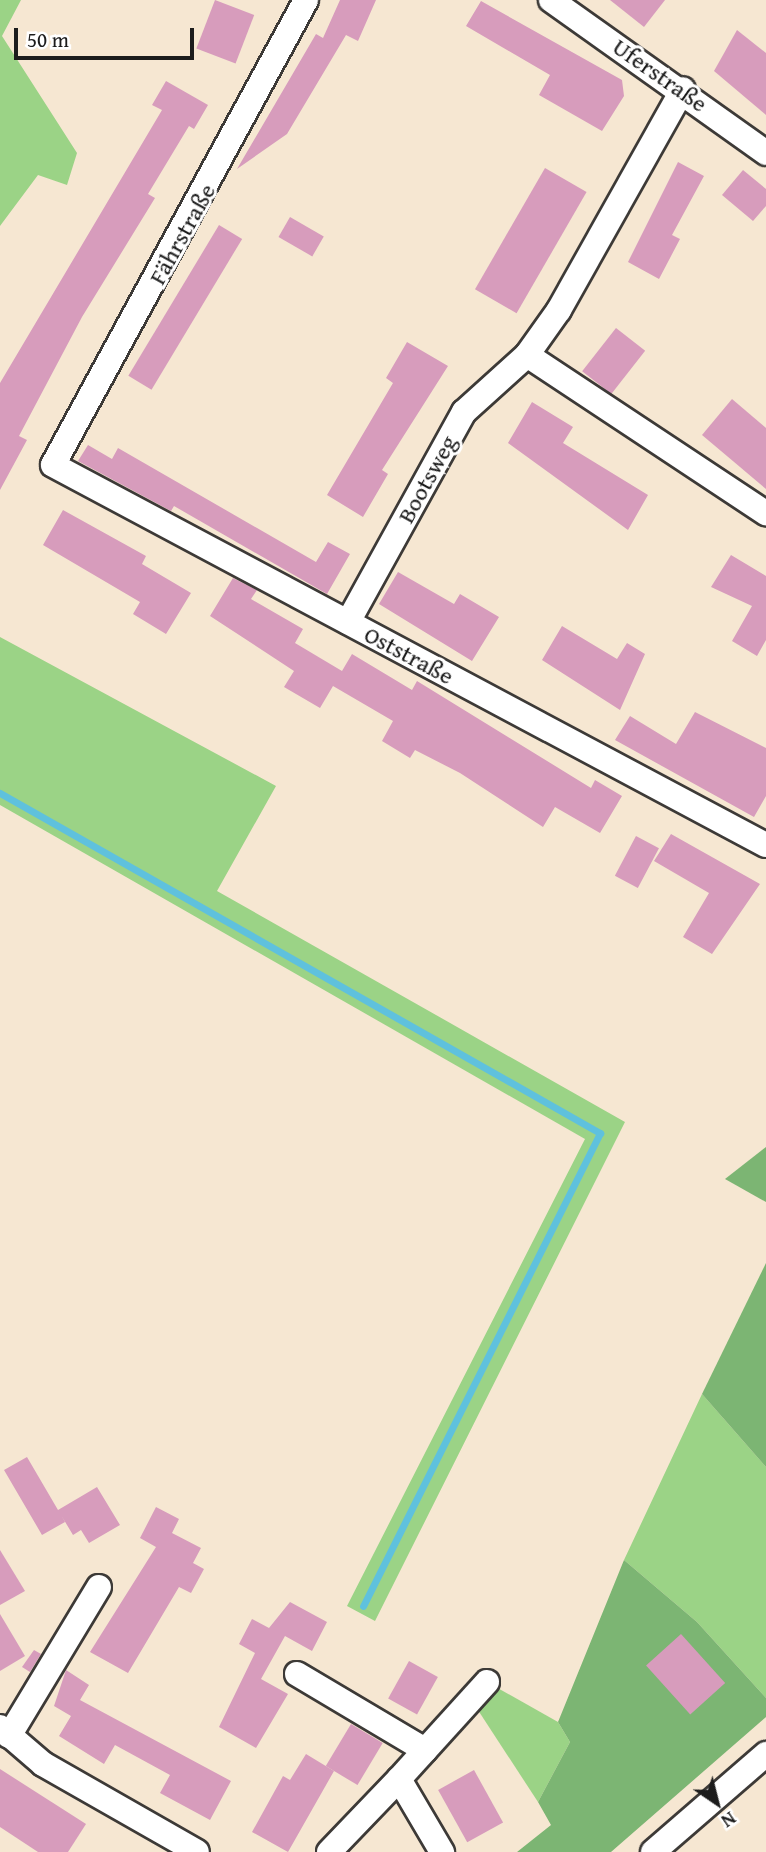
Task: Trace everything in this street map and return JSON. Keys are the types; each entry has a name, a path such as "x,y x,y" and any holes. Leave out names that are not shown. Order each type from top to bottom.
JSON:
{"street":[{"name":"Fährstraße","path":"53,465 306,0"},
{"name":"Uferstraße","path":"551,0 683,89 766,153"},
{"name":"Bootsweg","path":"348,622 464,412 527,355 683,89"},
{"path":"527,355 766,513"},
{"name":"Oststraße","path":"53,465 766,845"},
{"path":"99,1587 5,1732 43,1764 197,1852"},
{"path":"297,1674 425,1750"},
{"path":"329,1852 487,1682"},
{"path":"653,1852 766,1754"},
{"path":"399,1779 442,1852"}],"green space":[{"path":"0,0 21,0 2,36 77,153 67,185 38,175 0,226"},
{"path":"0,637 276,786 217,891 625,1122 375,1621 347,1606 585,1139 0,805"},
{"path":"766,1147 766,1202 725,1179"},
{"path":"766,1263 766,1467 702,1394"},
{"path":"702,1394 766,1467 766,1698 697,1622 624,1560"},
{"path":"624,1560 697,1622 766,1698 766,1717 611,1852 517,1852 551,1825 538,1802 570,1742 558,1722"},
{"path":"487,1682 558,1722 570,1742 538,1802 474,1704"}],"building":[{"path":"215,0 254,15 236,64 196,49"},
{"path":"340,0 376,0 358,41 346,35 287,134 237,169 316,34 323,38"},
{"path":"610,0 665,0 644,27"},
{"path":"481,1 622,80 624,96 602,131 539,95 550,75 466,26"},
{"path":"737,30 766,53 766,115 714,71"},
{"path":"166,81 208,105 194,129 189,126 148,194 155,198 82,317 19,436 27,440 0,490 0,383 162,110 152,105"},
{"path":"678,162 704,176 672,235 680,239 659,279 628,262"},
{"path":"545,168 587,192 517,313 475,289"},
{"path":"743,170 766,189 766,206 753,221 722,195"},
{"path":"290,217 324,236 312,256 278,237"},
{"path":"219,225 242,239 151,390 128,376"},
{"path":"616,328 645,351 611,394 582,371"},
{"path":"407,342 448,366 382,470 388,474 363,517 327,495 393,383 386,378"},
{"path":"732,399 766,428 766,489 702,435"},
{"path":"532,402 573,427 563,443 648,495 628,530 508,443"},
{"path":"88,445 112,459 118,448 316,562 328,542 350,554 327,594 174,506 171,511 78,461"},
{"path":"63,510 146,556 142,564 191,593 166,634 133,614 140,602 43,545"},
{"path":"731,555 766,576 766,640 757,656 732,641 752,606 711,587"},
{"path":"398,572 454,604 460,594 499,617 472,661 379,604"},
{"path":"233,578 257,590 251,599 303,629 295,643 342,671 352,654 412,690 417,681 591,788 595,780 622,796 600,833 555,807 543,827 460,773 415,750 410,758 382,741 393,721 333,686 320,708 284,687 294,671 210,616"},
{"path":"562,626 617,659 627,643 645,654 620,710 542,660"},
{"path":"695,712 766,748 766,796 754,817 615,740 630,716 676,744"},
{"path":"671,834 760,884 712,954 683,937 709,893 654,861"},
{"path":"636,836 659,848 638,888 615,876"},
{"path":"27,1457 58,1510 97,1487 120,1525 89,1543 81,1530 73,1535 61,1515 65,1522 42,1535 4,1470"},
{"path":"156,1507 179,1519 172,1533 201,1548 193,1563 204,1569 191,1593 179,1587 128,1673 90,1652 156,1547 140,1538"},
{"path":"0,1550 25,1591 0,1605"},
{"path":"290,1602 327,1622 312,1651 285,1636 261,1679 288,1694 256,1748 219,1727 255,1653 239,1644 252,1619 269,1628"},
{"path":"0,1614 25,1656 0,1671"},
{"path":"681,1634 725,1683 690,1714 646,1665"},
{"path":"34,1650 41,1654 30,1672 22,1667"},
{"path":"409,1661 438,1677 417,1715 388,1699"},
{"path":"66,1670 89,1685 80,1700 231,1781 210,1820 160,1793 170,1775 115,1745 104,1764 59,1736 71,1716 54,1706"},
{"path":"351,1724 383,1743 357,1785 326,1766"},
{"path":"306,1754 334,1771 288,1852 252,1832 283,1776 290,1780"},
{"path":"0,1769 86,1824 68,1852 38,1852 0,1827"},
{"path":"474,1770 503,1822 467,1842 438,1790"}],"waterway":[{"path":"0,793 600,1133 363,1606"}]}
